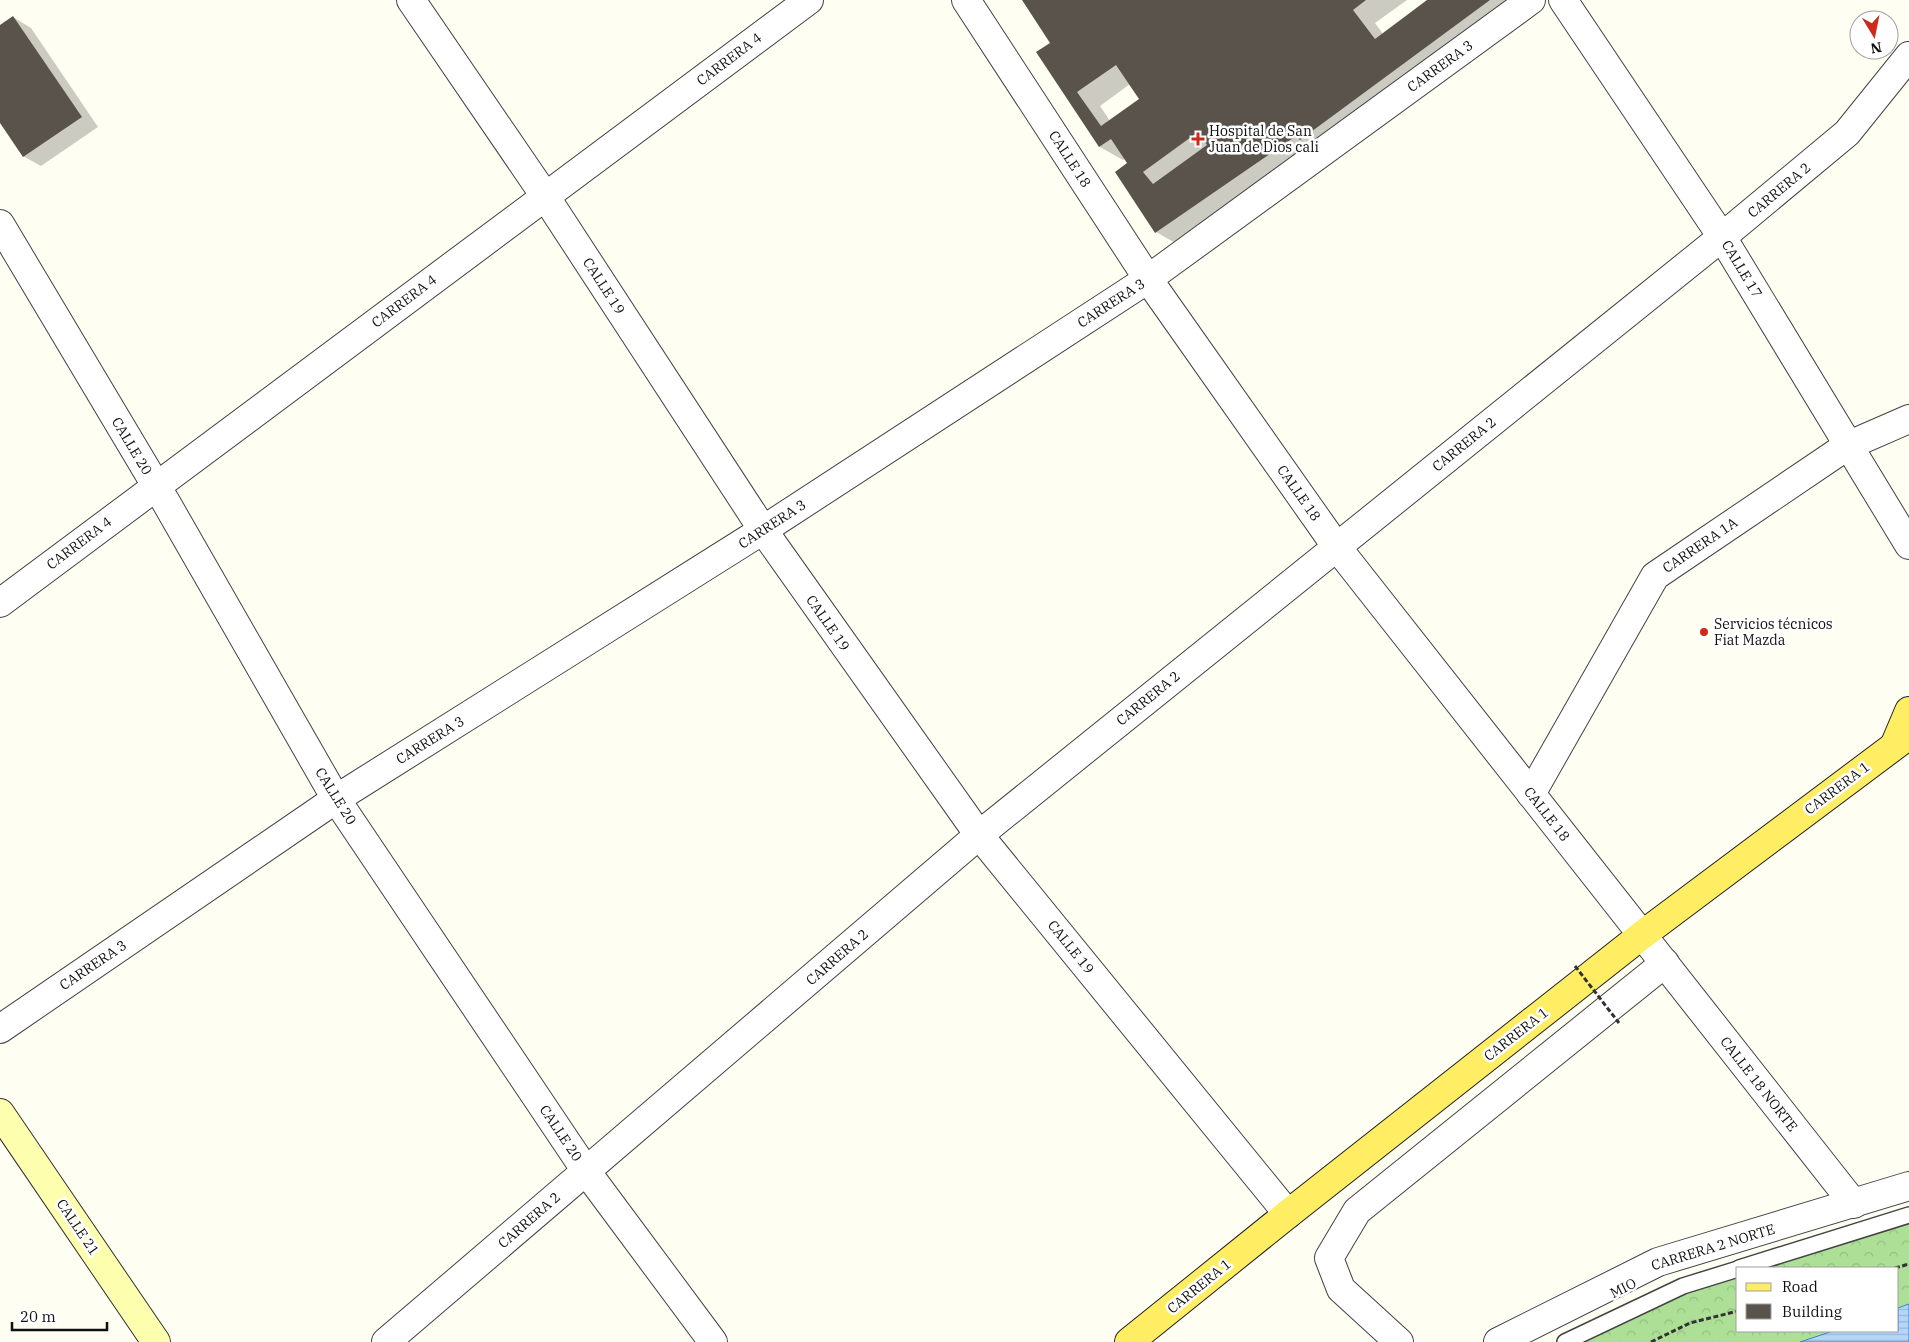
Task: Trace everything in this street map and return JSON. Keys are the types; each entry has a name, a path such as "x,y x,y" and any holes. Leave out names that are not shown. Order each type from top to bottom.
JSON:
{"main road":[{"path":"1904,740 1909,711"},
{"name":"CARRERA 1","path":"1129,1342 1642,935 1904,740"},
{"name":"CALLE 21","path":"0,1113 156,1342"}],"street":[{"name":"CALLE 19","path":"412,0 545,196 763,530 979,835 1288,1214"},
{"name":"CARRERA 4","path":"0,603 809,0"},
{"name":"CALLE 18","path":"966,0 1148,279 1336,546 1664,963"},
{"name":"CARRERA 3","path":"0,1029 336,799 763,530 1148,279 1531,0"},
{"name":"CALLE 17","path":"1563,0 1722,237 1909,546"},
{"name":"CARRERA 2","path":"386,1342 979,835 1722,237 1847,133 1909,56"},
{"name":"CALLE 20","path":"0,224 156,486 336,799 586,1171 713,1342"},
{"name":"CARRERA 1A","path":"1531,794 1655,576 1847,446 1909,419"},
{"name":"CALLE 18 NORTE","path":"1664,963 1854,1204"},
{"path":"1399,1342 1341,1289 1328,1258 1357,1211 1664,963"},
{"name":"CARRERA 2 NORTE","path":"1498,1342 1658,1262 1909,1186"}],"lane":[{"name":"MIO","path":"1516,1342 1661,1269 1909,1196"},
{"name":"MIO","path":"1741,1267 1909,1215"},
{"name":"MIO","path":"1566,1342 1683,1286 1736,1269"}],"path":[{"path":"1575,966 1619,1023"},
{"path":"1651,1342 1690,1324 1736,1312"}],"green space":[{"path":"1909,1215 1909,1304 1899,1308 1899,1267 1742,1267"},
{"path":"1736,1270 1736,1332 1830,1332 1800,1342 1565,1342"}],"water":[{"path":"1909,1304 1909,1342 1800,1342 1830,1332 1899,1332 1899,1308"}],"building":[{"name":"Hospital de San Juan de Dios cali","path":"1022,0 1366,0 1353,10 1375,39 1427,0 1490,0 1300,140 1296,136 1155,233 1115,172 1127,163 1111,139 1099,147 1036,52 1050,43","holes":["1116,65 1139,99 1101,126 1077,92","1198,132 1207,145 1153,184 1143,172"]},
{"path":"13,16 82,117 23,157 0,123 0,25"}],"place":[{"name":"Hospital de San Juan de Dios cali","path":"1198,139"},
{"name":"Servicios técnicos Fiat Mazda","path":"1704,632"}]}
